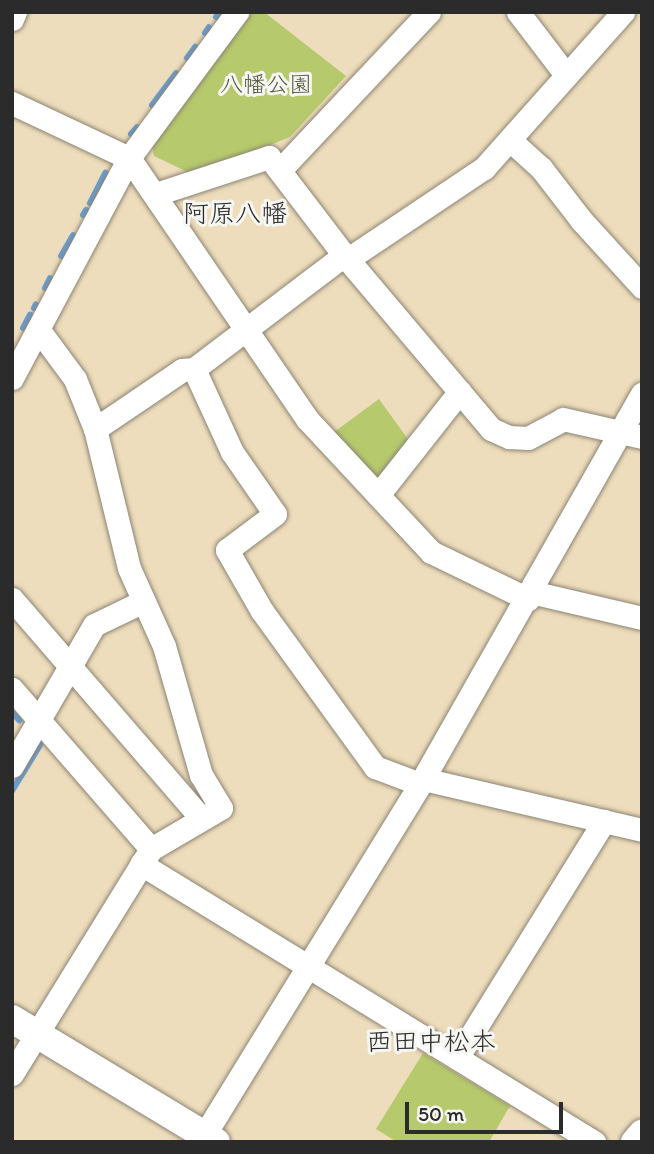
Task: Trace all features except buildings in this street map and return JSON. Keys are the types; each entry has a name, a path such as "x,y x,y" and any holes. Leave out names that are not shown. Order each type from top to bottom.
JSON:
{"street":[{"path":"12,19 15,12"},
{"path":"12,378 130,158 237,12"},
{"path":"280,170 429,12"},
{"path":"518,12 566,75"},
{"path":"95,429 182,370 194,369 346,257 484,168 623,12"},
{"path":"12,103 130,158 307,419 431,552 529,596 642,618"},
{"path":"510,139 541,168 582,222 642,287"},
{"path":"156,194 269,157 346,257 492,429 509,437 528,438 563,419 631,435"},
{"path":"12,1074 146,856 201,818 221,808 201,775 164,646 128,568 95,429 75,379 38,329"},
{"path":"194,369 232,452 275,514 227,550 262,611 375,766 422,782 642,830"},
{"path":"378,495 460,391"},
{"path":"12,1018 207,1139 307,965 422,782 529,596 631,435 642,394"},
{"path":"12,599 201,818"},
{"path":"12,766 94,625 144,601"},
{"path":"12,688 40,719 146,856 307,965 594,1142"},
{"path":"457,1058 604,821"},
{"path":"635,1142 642,1134"}],"green space":[{"name":"八幡公園","path":"252,12 264,12 346,76 290,137 194,175 154,156 152,145"},
{"path":"379,399 413,446 378,490 330,435"},
{"path":"423,1053 510,1106 489,1142 397,1142 376,1129"}],"waterway":[{"path":"216,17 220,12"},
{"path":"205,33 209,27"},
{"path":"187,58 195,47"},
{"path":"152,105 176,73"},
{"path":"131,134 137,127"},
{"path":"90,203 105,173"},
{"path":"83,215 86,210"},
{"path":"61,256 73,235"},
{"path":"45,288 50,278"},
{"path":"34,308 36,304"},
{"path":"23,328 30,315"},
{"path":"12,712 19,720"},
{"path":"12,791 40,745"}],"district":[{"name":"阿原八幡","path":"235,214"},
{"name":"西田中松本","path":"431,1042"}]}
